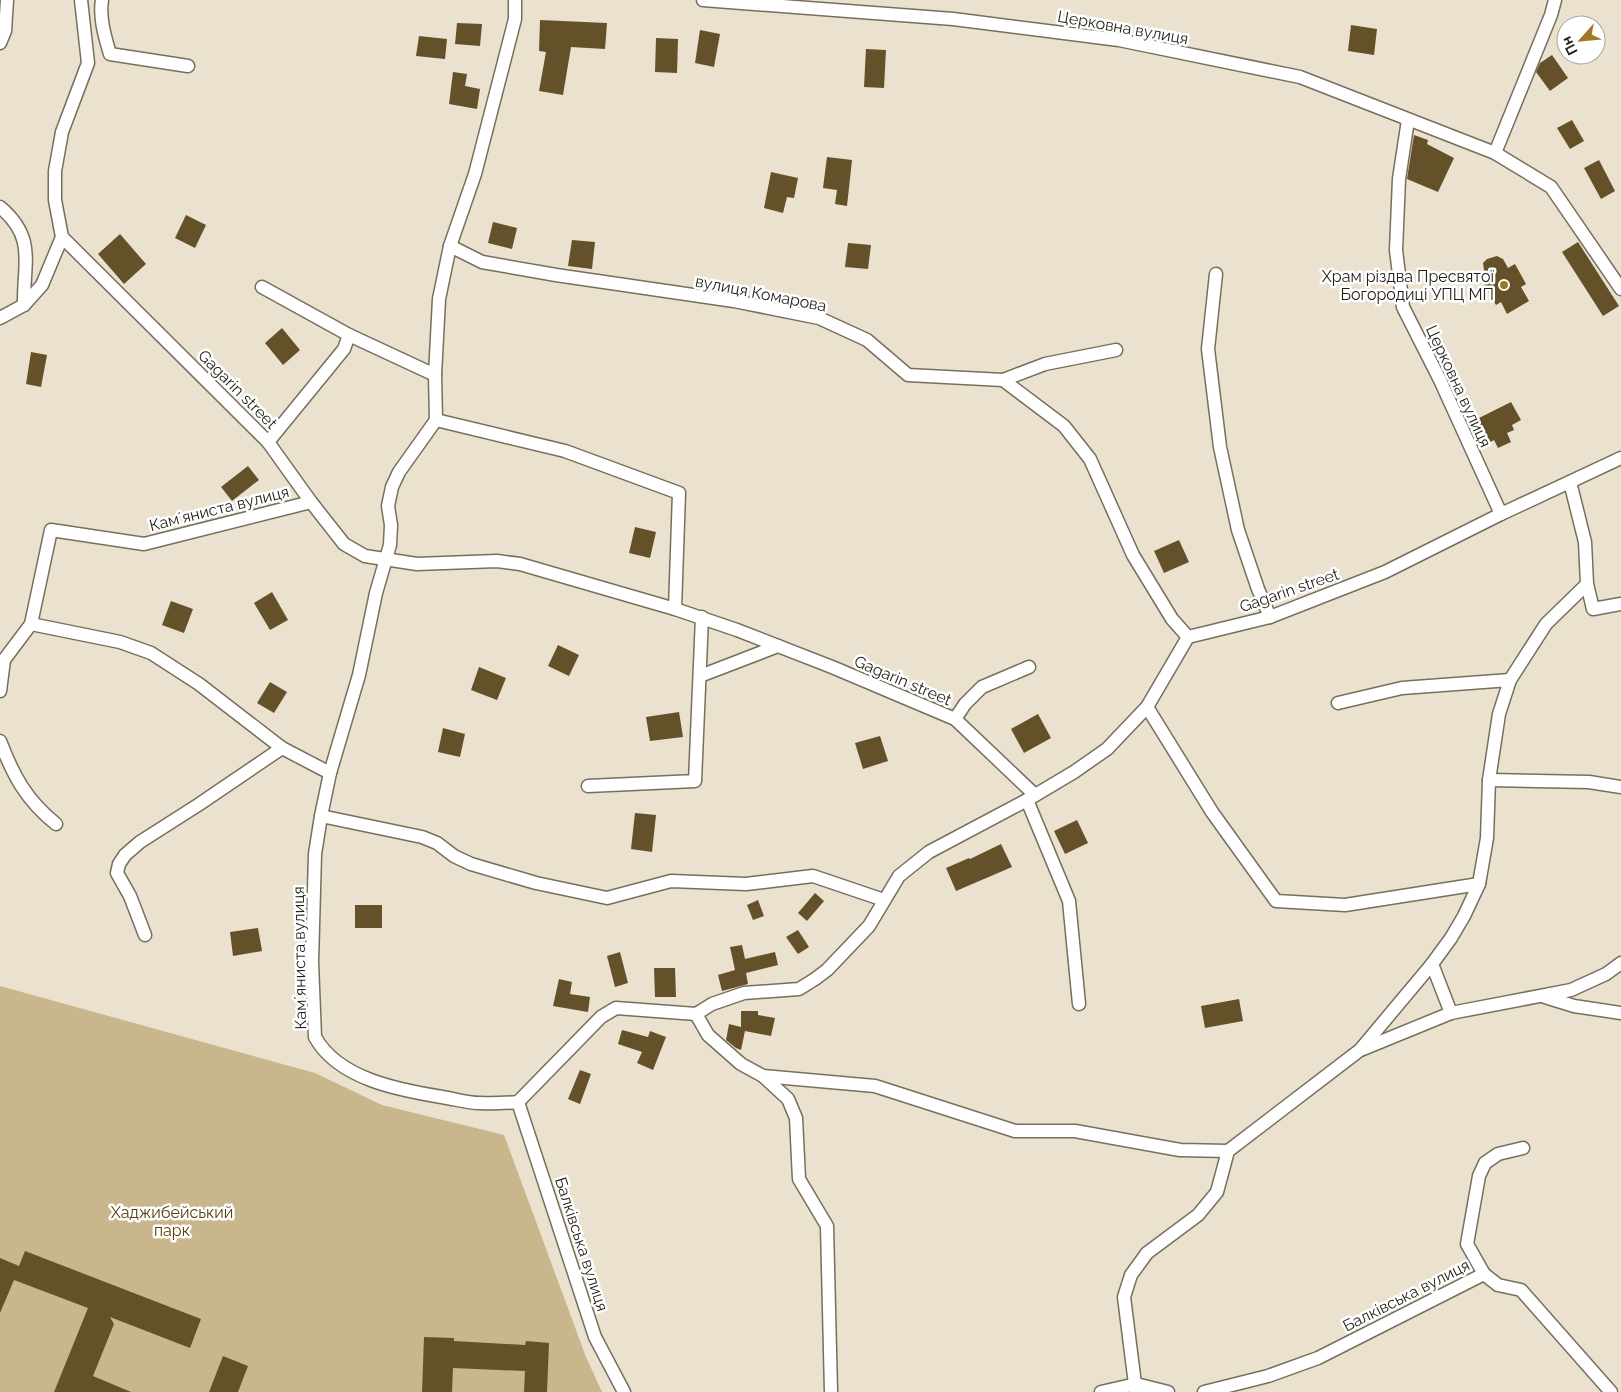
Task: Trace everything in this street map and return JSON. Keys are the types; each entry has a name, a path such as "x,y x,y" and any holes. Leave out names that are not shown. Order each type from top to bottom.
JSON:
{"street":[{"path":"0,43 5,31 7,0"},
{"path":"0,318 24,305 42,285 62,237 55,200 55,171 62,132 88,63 81,0"},
{"path":"102,0 101,7 105,35 110,54"},
{"path":"386,560 390,545 391,525 388,506 392,488 399,472 436,420 435,375 439,299 450,246 475,174 515,19 515,0"},
{"name":"Церковна вулиця","path":"703,0 953,19 1119,40 1300,77 1495,153 1550,187 1621,289"},
{"path":"1495,153 1551,15 1555,0"},
{"path":"87,50 188,66"},
{"name":"Церковна вулиця","path":"1408,120 1399,179 1396,250 1403,307 1440,380 1501,514"},
{"path":"0,207 10,215 24,239 27,258 23,287 24,305"},
{"name":"Gagarin street","path":"62,237 268,442 310,502 344,544 365,556 417,564 497,561 520,564 702,617 832,667 954,720 1031,797"},
{"name":"вулиця Комарова","path":"450,246 482,262 556,275 734,301 819,318 867,340 908,375 1002,380"},
{"path":"1216,274 1208,349 1220,447 1238,530 1258,589 1270,617"},
{"path":"262,286 349,335 435,375"},
{"path":"268,442 344,349 349,335"},
{"path":"1002,380 1045,364 1116,350"},
{"path":"518,1102 601,1017 616,1008 696,1014 712,1004 744,993 799,988 827,970 869,926 899,876 929,852 1074,772 1107,749 1147,707 1188,636 1172,618 1133,556 1090,460 1064,426 1002,380"},
{"path":"436,420 565,451 679,493 675,609"},
{"name":"Gagarin street","path":"1188,636 1270,617 1385,572 1501,514 1621,458"},
{"path":"1570,482 1585,542 1587,584 1593,610 1621,604"},
{"name":"Камʼяниста вулиця","path":"0,691 4,660 31,624 51,530 144,544 310,502"},
{"name":"Камʼяниста вулиця","path":"386,560 376,593 359,676 330,773 315,854 312,962 315,1037 321,1047 336,1061 365,1078 394,1088 479,1103 518,1102"},
{"path":"1136,1388 1124,1297 1130,1275 1147,1253 1198,1215 1217,1192 1228,1151 1360,1050 1432,964 1464,916 1479,884 1487,838 1489,780 1499,714 1510,680 1546,624 1587,584"},
{"path":"588,786 695,780 702,617"},
{"path":"31,624 120,642 151,653 199,684 282,748 330,773"},
{"path":"700,676 778,646"},
{"path":"954,720 965,704 982,688 1029,666"},
{"path":"1338,703 1402,688 1510,680"},
{"path":"1147,707 1212,812 1276,901 1345,905 1479,884"},
{"path":"0,740 17,781 40,811 56,824"},
{"path":"145,935 130,896 118,873 119,864 125,855 140,842 282,748"},
{"path":"1489,780 1589,782 1621,787"},
{"path":"1031,797 1069,901 1079,1004"},
{"path":"321,816 422,837 437,843 454,856 471,864 536,883 607,898 671,881 746,884 813,876 884,900"},
{"path":"1360,1050 1451,1013 1571,990 1606,974 1621,963"},
{"path":"1432,964 1451,1013"},
{"path":"1542,996 1574,1006 1621,1013"},
{"path":"696,1014 708,1035 741,1064 762,1076 788,1099 796,1118 799,1178 827,1226 831,1392"},
{"path":"762,1076 875,1086 1015,1131 1075,1131 1180,1150 1228,1151"},
{"name":"Балківська вулиця","path":"518,1102 595,1337 624,1392"},
{"path":"1484,1274 1467,1244 1479,1176 1485,1163 1498,1154 1523,1148"},
{"name":"Балківська вулиця","path":"1204,1392 1268,1376 1318,1358 1484,1274 1498,1285 1521,1290 1611,1392"},
{"path":"1101,1392 1136,1388 1168,1392"}],"green space":[{"name":"Хаджибейський парк","path":"0,986 315,1073 382,1105 504,1135 586,1357 602,1392 0,1392"}],"building":[{"path":"540,20 607,23 605,49 571,47 563,95 539,91 546,52 539,51"},
{"path":"457,23 482,24 480,46 455,44"},
{"path":"1351,25 1377,29 1374,55 1348,51"},
{"path":"700,30 720,34 714,67 695,63"},
{"path":"419,36 447,39 445,59 416,56"},
{"path":"656,38 678,39 677,73 655,72"},
{"path":"866,49 886,50 884,88 864,87"},
{"path":"1552,55 1556,61 1556,65 1559,65 1568,78 1550,91 1536,72 1540,63"},
{"path":"453,72 467,74 465,86 480,89 477,109 449,104"},
{"path":"1572,120 1584,141 1570,149 1557,128"},
{"path":"1414,135 1428,140 1427,144 1454,158 1438,192 1407,179"},
{"path":"827,157 852,160 847,206 835,204 837,190 823,188"},
{"path":"1599,160 1615,191 1601,199 1584,168"},
{"path":"771,172 798,178 794,198 787,197 783,213 764,208"},
{"path":"186,215 206,225 195,248 175,238"},
{"path":"493,222 517,228 512,249 488,243"},
{"path":"120,234 146,264 124,284 98,254"},
{"path":"572,240 595,242 592,269 568,266"},
{"path":"1578,242 1619,306 1603,316 1562,252"},
{"path":"848,243 871,245 868,269 845,267"},
{"name":"Храм різдва Пресвятої Богородиці УПЦ МП","path":"1497,256 1503,259 1508,268 1515,264 1526,284 1521,287 1529,301 1507,314 1501,302 1496,305 1484,284 1490,280 1484,270 1483,263 1487,259"},
{"path":"282,328 300,350 283,365 265,343"},
{"path":"31,352 47,355 41,387 26,384"},
{"path":"1511,402 1521,420 1512,425 1514,430 1507,433 1511,442 1498,448 1494,440 1489,443 1477,419"},
{"path":"248,466 259,480 232,501 221,487"},
{"path":"635,527 656,532 650,558 629,553"},
{"path":"1179,540 1189,562 1164,573 1154,551"},
{"path":"272,592 288,620 270,630 254,603"},
{"path":"171,601 193,609 184,633 162,625"},
{"path":"558,645 579,655 569,676 548,666"},
{"path":"479,667 506,678 497,700 471,690"},
{"path":"270,682 287,692 274,713 257,703"},
{"path":"679,712 683,737 650,741 646,717"},
{"path":"1038,714 1051,738 1024,753 1011,729"},
{"path":"443,728 465,734 460,757 438,752"},
{"path":"880,736 888,761 863,769 855,743"},
{"path":"635,813 656,815 652,852 631,849"},
{"path":"1077,820 1088,843 1065,854 1054,831"},
{"path":"1001,844 1012,867 956,891 946,868"},
{"path":"815,893 824,901 807,921 798,913"},
{"path":"758,900 764,916 753,920 747,905"},
{"path":"355,905 382,905 382,928 355,928"},
{"path":"258,928 262,951 233,956 230,932"},
{"path":"798,930 809,947 798,954 786,937"},
{"path":"742,945 745,959 775,952 778,965 746,973 748,984 722,991 718,975 735,970 730,947"},
{"path":"620,952 628,983 615,987 607,956"},
{"path":"654,968 675,968 676,997 655,997"},
{"path":"559,979 572,982 570,994 590,997 588,1012 553,1006"},
{"path":"1239,999 1243,1021 1205,1028 1201,1006"},
{"path":"741,1011 758,1011 758,1015 775,1018 771,1036 745,1031 741,1050 726,1040 729,1024 741,1027"},
{"path":"622,1030 648,1037 650,1031 666,1037 653,1070 637,1063 642,1052 618,1044"},
{"path":"580,1070 591,1074 580,1104 568,1099"},
{"path":"25,1251 201,1319 190,1348 110,1317 114,1324 93,1376 131,1392 54,1392 88,1308 14,1280 0,1313 0,1258 19,1266"},
{"path":"424,1337 454,1338 454,1341 525,1345 526,1341 549,1343 547,1392 524,1392 525,1371 453,1368 452,1392 422,1392"},
{"path":"223,1356 248,1366 238,1392 209,1392"}],"place":[{"name":"Храм різдва Пресвятої Богородиці УПЦ МП","path":"1504,285"}]}
